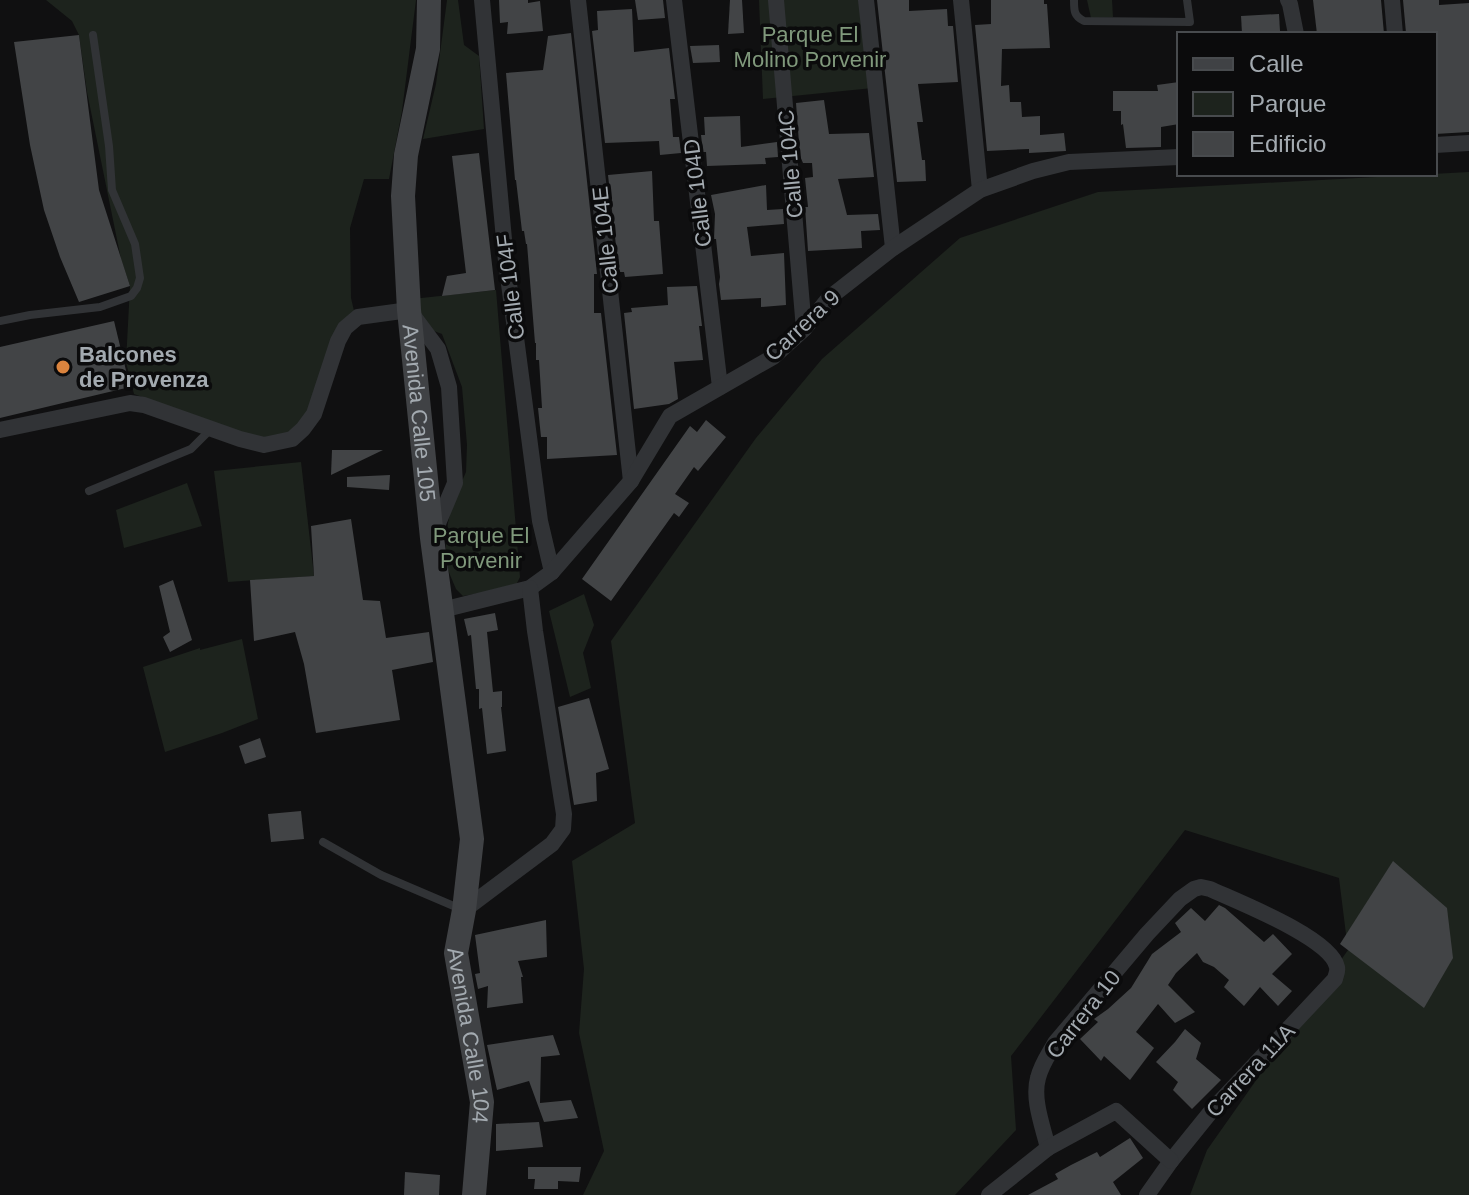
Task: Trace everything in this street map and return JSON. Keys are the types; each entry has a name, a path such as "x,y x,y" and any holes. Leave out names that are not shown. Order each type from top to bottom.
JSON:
{"main road":[{"name":"Avenida Calle 105","path":"429,0 428,49 406,155 404,182 409,310 432,538 472,839 466,875"},
{"name":"Avenida Calle 104","path":"466,875 464,910 456,953 482,1102 474,1195"}],"street":[{"name":"Calle 104F","path":"482,0 506,261 540,521 552,572"},
{"name":"Calle 104E","path":"578,0 631,481"},
{"name":"Calle 104D","path":"674,0 720,387"},
{"name":"Calle 104C","path":"776,0 804,329"},
{"path":"866,0 893,248"},
{"path":"961,0 980,190"},
{"path":"1288,0 1296,32"},
{"path":"1392,0 1395,32"},
{"path":"1437,145 1469,143"},
{"name":"Carrera 9","path":"442,610 530,588 552,572 631,481 670,416 773,357 804,329 829,298 893,248 980,190 1069,162 1177,157"},
{"path":"0,430 130,403 264,445 292,439 314,414 345,328 358,317 409,310"},
{"path":"464,910 552,844 563,829 564,814 530,588"},
{"name":"Carrera 10","path":"1048,1148 1036,1095 1037,1079 1046,1059 1055,1043 1180,899 1194,889 1210,889 1278,919 1323,947"},
{"name":"Carrera 11A","path":"1147,1195 1213,1109 1335,979 1337,967 1334,959 1323,947"},
{"path":"989,1195 1048,1148 1116,1111 1171,1161"}],"lane":[{"path":"1074,0 1074,12 1084,21 1190,22"},
{"path":"1187,0 1192,32"},
{"path":"0,321 100,307 131,296 137,288 140,278 135,244 112,190 93,35"},
{"path":"89,491 191,449 211,429"},
{"path":"323,842 381,875 464,910"}],"green space":[{"path":"46,0 416,0 402,111 389,179 364,179 350,228 351,298 355,315 300,429 279,439 253,438 134,394 126,362 130,286 121,259 87,92 79,35 72,21"},
{"path":"447,0 458,0 464,45 479,56 484,129 423,139 436,84"},
{"name":"Parque El Molino Porvenir","path":"759,0 865,0 873,88 763,99"},
{"path":"1087,0 1112,0 1113,17 1091,18"},
{"path":"1469,172 1469,1195 1190,1195 1207,1150 1348,950 1339,878 1185,830 1011,1056 1016,1130 955,1195 583,1195 604,1151 579,1033 584,969 572,861 635,823 611,641 756,438 822,359 960,238 1098,192"},
{"name":"Parque El Porvenir","path":"496,290 520,577 515,587 463,596 456,589 446,563 452,504 466,472 462,387 442,334 431,330 412,299"},
{"path":"301,462 314,576 228,582 214,471"},
{"path":"187,483 202,526 124,548 116,510"},
{"path":"584,594 594,625 583,653 591,688 570,697 549,611"},
{"path":"242,639 258,719 165,752 143,667 200,648"}],"building":[{"path":"499,0 540,1 543,31 507,34 508,22 500,23"},
{"path":"635,0 663,0 665,18 638,20"},
{"path":"730,0 742,0 744,33 728,34"},
{"path":"877,0 909,0 909,11 947,9 948,26 953,26 958,82 918,84 923,122 917,122 926,181 897,182"},
{"path":"991,0 1044,0 1047,4 1050,48 1002,49 1001,86 1009,85 1010,102 1021,102 1022,117 1040,116 1040,135 1064,133 1066,151 987,151 975,25 991,24"},
{"path":"1313,0 1381,0 1384,32 1317,32"},
{"path":"1403,0 1439,0 1439,5 1469,3 1469,132 1437,134 1437,32 1406,32"},
{"path":"632,9 634,52 669,48 675,99 670,99 673,137 679,137 681,153 660,155 659,141 605,143 592,31 598,30 597,11"},
{"path":"1279,14 1280,31 1242,32 1241,16"},
{"path":"571,33 597,274 594,274 594,313 601,313 617,455 547,459 547,437 541,437 539,360 536,360 527,244 522,231 515,180 506,73 543,70 548,36"},
{"path":"79,35 99,190 130,286 79,302 44,210 14,42"},
{"path":"719,45 720,62 693,63 690,46"},
{"path":"1177,82 1177,124 1161,127 1161,147 1126,148 1121,111 1113,111 1113,91 1158,91 1157,85"},
{"path":"824,100 829,134 869,133 874,177 838,179 847,215 878,214 880,230 861,231 862,248 808,251 805,178 813,177 812,163 803,163 800,156 796,103"},
{"path":"740,116 741,147 777,142 778,157 765,158 766,164 707,166 701,135 705,135 704,117"},
{"path":"479,153 495,290 442,296 447,276 466,273 452,156"},
{"path":"652,171 654,221 659,221 663,274 625,277 624,272 619,272 608,175"},
{"path":"766,185 767,210 783,209 784,224 747,227 751,256 784,253 786,305 761,307 761,298 721,300 711,195"},
{"path":"697,286 703,360 674,362 678,399 669,404 634,409 624,313 632,312 631,308 668,305 667,287"},
{"name":"Balcones de Provenza","path":"114,321 130,387 0,418 0,347"},
{"path":"706,420 726,437 698,471 694,467 675,494 689,503 679,517 674,513 611,601 582,579 690,426 697,432"},
{"path":"332,450 383,450 331,475"},
{"path":"390,475 389,490 347,487 347,477"},
{"path":"351,519 363,600 380,601 386,638 429,632 433,662 392,670 400,720 316,733 295,632 254,641 250,580 314,576 311,526"},
{"path":"173,580 192,640 170,652 163,637 170,632 159,586"},
{"path":"495,613 498,630 487,632 493,692 502,691 506,751 487,754 471,635 468,636 464,619"},
{"path":"589,698 609,769 596,773 597,801 574,805 558,707"},
{"path":"260,738 266,757 245,764 239,746"},
{"path":"301,811 304,839 271,842 268,814"},
{"path":"1393,861 1447,908 1453,958 1424,1008 1340,944"},
{"path":"1219,905 1264,942 1273,934 1292,954 1272,974 1292,991 1278,1006 1260,987 1244,1006 1224,987 1229,980 1203,962 1197,953 1168,985 1195,1012 1175,1023 1158,1004 1136,1032 1154,1048 1130,1080 1104,1056 1101,1061 1080,1039 1098,1022 1094,1019 1131,988 1152,954 1181,932 1175,923 1191,908 1205,921"},
{"path":"546,920 547,957 518,961 523,977 523,1003 487,1008 488,986 478,989 475,974 480,973 475,935"},
{"path":"1185,1029 1201,1043 1196,1059 1221,1080 1192,1109 1173,1090 1178,1082 1156,1062"},
{"path":"553,1035 560,1055 541,1057 540,1103 571,1100 578,1118 544,1122 529,1081 497,1090 487,1045"},
{"path":"539,1122 543,1147 496,1151 496,1124"},
{"path":"1130,1138 1143,1158 1113,1182 1121,1195 1028,1195 1058,1179 1055,1174 1071,1165 1097,1152 1100,1157"},
{"path":"528,1167 581,1167 579,1182 558,1181 558,1189 534,1189 535,1179 528,1179"},
{"path":"405,1172 440,1175 439,1195 404,1195"}],"place":[{"name":"Balcones de Provenza","path":"63,367"}]}
